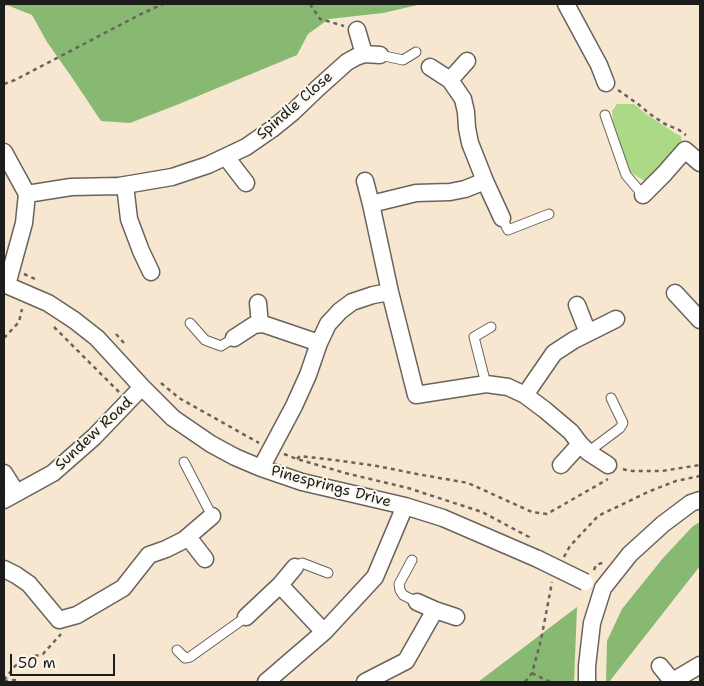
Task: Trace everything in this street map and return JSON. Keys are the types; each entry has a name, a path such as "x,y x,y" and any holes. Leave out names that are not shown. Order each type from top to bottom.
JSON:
{"street":[{"path":"566,4 599,65 606,83"},
{"path":"357,30 372,55"},
{"name":"Spindle Close","path":"27,194 71,187 125,185 172,177 208,165 246,148 272,130 347,62 356,57 372,55"},
{"path":"450,80 468,60"},
{"path":"430,67 450,80 463,99 468,135 484,181 502,218"},
{"path":"643,195 685,150 700,163"},
{"path":"4,152 27,194 24,223 7,280"},
{"path":"226,157 246,183"},
{"path":"365,181 416,401 486,384 508,387 525,395 571,432 584,448 615,471"},
{"path":"371,204 416,193 457,191 484,181"},
{"path":"125,185 129,219 141,252 151,272"},
{"name":"Pinesprings Drive","path":"7,280 74,320 97,338 142,388 173,418 211,444 235,457 302,482 405,506 443,518 603,588"},
{"path":"261,468 304,383 328,324 352,302 390,292"},
{"path":"675,293 700,320"},
{"path":"258,303 260,324"},
{"path":"577,305 588,333"},
{"path":"525,395 554,353 574,340 616,319"},
{"path":"234,338 254,325 264,324 319,343"},
{"name":"Sundew Road","path":"4,473 10,496 53,473 94,436 142,388"},
{"path":"562,464 584,448"},
{"path":"587,682 592,624 603,588 630,554 663,524 691,503 700,500"},
{"path":"266,682 324,632 375,577 405,506"},
{"path":"4,569 29,584 60,627 123,588 150,556 184,540 212,516"},
{"path":"188,537 205,559"},
{"path":"246,617 280,585 295,567"},
{"path":"280,585 324,632"},
{"path":"417,602 456,617"},
{"path":"365,682 406,661 435,610"},
{"path":"660,666 673,682 700,665"}],"lane":[{"path":"372,55 403,60 416,52"},
{"path":"605,115 626,175 643,195"},
{"path":"502,218 508,230 549,214"},
{"path":"190,323 205,340 221,346 234,338"},
{"path":"486,384 474,337 491,327"},
{"path":"584,448 620,428 623,423 611,398"},
{"path":"184,462 212,516"},
{"path":"412,560 399,584 403,595 417,602"},
{"path":"295,567 302,563 328,573"},
{"path":"177,650 185,658 190,657 246,617"}],"path":[{"path":"4,84 157,5 163,4"},
{"path":"310,4 320,19 357,30"},
{"path":"606,83 665,124 686,134 685,150"},
{"path":"7,280 23,273 37,281"},
{"path":"4,338 19,322 23,305"},
{"path":"54,326 129,402"},
{"path":"113,332 124,344"},
{"path":"158,380 179,398 271,449 297,459 408,488 482,512 529,537 533,557"},
{"path":"297,459 300,456 342,461 468,482 532,512 547,514 615,471 662,471 700,465"},
{"path":"615,471 611,467 613,462 626,470"},
{"path":"562,561 570,546 598,516 650,491 676,481 700,476"},
{"path":"525,682 532,674 550,585 554,577"},
{"path":"4,680 15,666 31,657 43,654 60,627"},
{"path":"532,674 550,682"},
{"path":"4,680 15,680 16,682"}],"green space":[{"path":"4,4 422,4 383,13 329,19 308,34 297,55 130,123 101,121 47,42 32,15 7,5 4,7"},
{"path":"617,104 634,104 646,114 681,136 682,141 677,150 649,180 643,180 630,172 613,123 612,111"},
{"path":"700,522 700,566 609,682 606,682 607,641 622,609 663,558 693,526"},
{"path":"577,607 574,682 478,682"}]}
